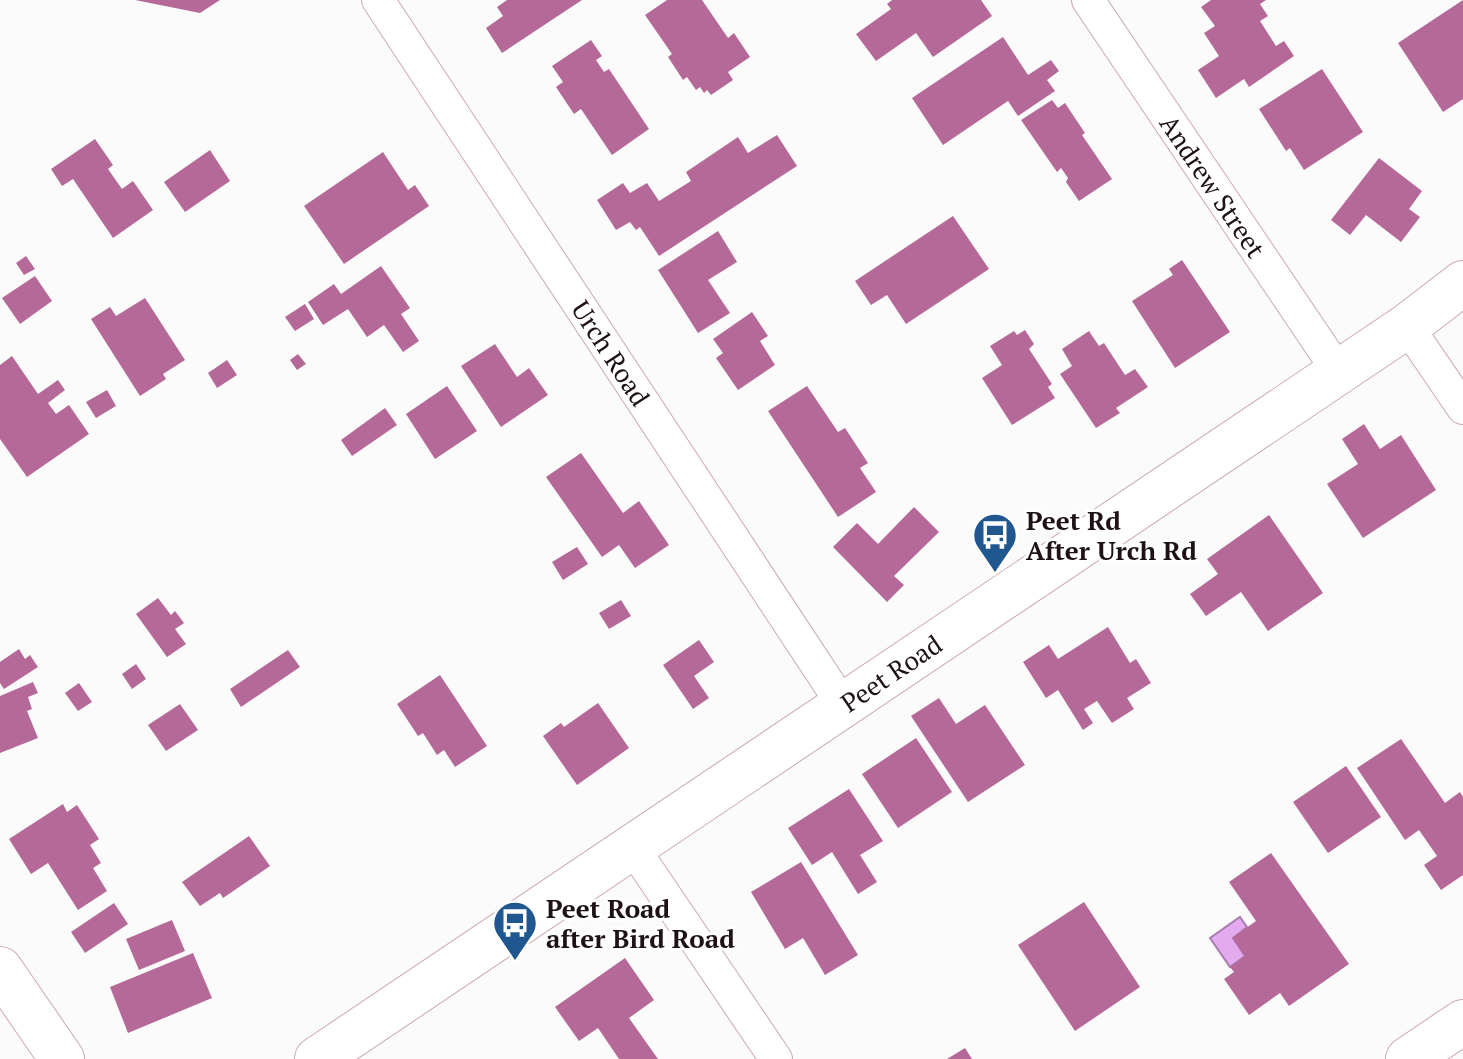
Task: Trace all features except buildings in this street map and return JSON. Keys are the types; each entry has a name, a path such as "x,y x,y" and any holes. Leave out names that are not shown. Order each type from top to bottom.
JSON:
{"street":[{"name":"Urch Road","path":"378,0 843,705"},
{"name":"Andrew Street","path":"1088,0 1338,371"},
{"name":"Peet Road","path":"317,1059 1407,326 1463,283"},
{"path":"1407,326 1463,408"},
{"path":"633,848 776,1059"},
{"path":"0,969 62,1059"},
{"path":"1408,1059 1458,1037"}],"shaded area":[{"path":"1240,917 1247,927 1233,938 1245,956 1230,967 1210,938"}],"place":[{"name":"Peet Rd After Urch Rd","path":"995,574"},
{"name":"Peet Road after Bird Road","path":"515,962"}]}
